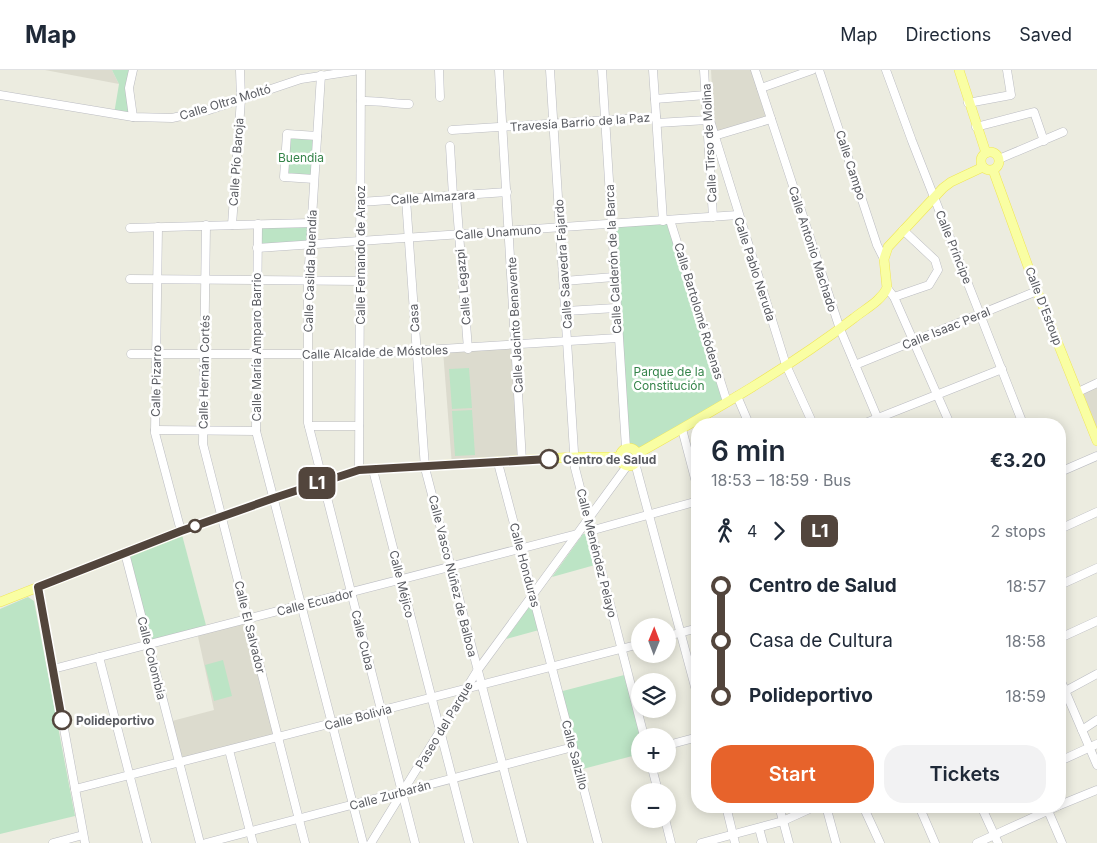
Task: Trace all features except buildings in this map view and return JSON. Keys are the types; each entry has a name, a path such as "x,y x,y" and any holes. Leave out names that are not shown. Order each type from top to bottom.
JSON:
{"main road":[{"path":"959,70 968,103 986,153"},
{"path":"983,167 981,160 986,153"},
{"path":"700,418 786,365 840,329 878,300 888,288 884,259 888,247 934,197 951,182 983,167 993,170 998,167 999,159 995,153 986,153"},
{"name":"Calle D'Estoup","path":"993,170 1097,440"},
{"path":"633,461 631,448 626,448 621,452 620,458 622,463 633,461 691,424"},
{"path":"0,602 181,531 359,470 425,468 575,457 620,458"}],"street":[{"path":"133,70 129,88 133,117"},
{"name":"Calle Pío Baroja","path":"232,225 241,99 240,70"},
{"name":"Calle Oltra Moltó","path":"0,95 133,117 172,118 241,99 301,79 325,73 361,70"},
{"name":"Calle Fernando de Araoz","path":"359,470 361,70"},
{"path":"438,70 440,97"},
{"name":"Calle Jacinto Benavente","path":"499,70 522,461"},
{"name":"Calle Saavedra Fajardo","path":"550,70 575,457"},
{"name":"Calle Calderón de la Barca","path":"602,70 626,448"},
{"name":"Calle Bartolomé Ródenas","path":"653,70 667,221 727,402"},
{"name":"Calle Tirso de Molina","path":"704,70 713,217"},
{"name":"Calle Antonio Machado","path":"755,70 840,329 878,418"},
{"path":"761,88 812,70"},
{"name":"Calle Campo","path":"819,70 877,245 884,259"},
{"name":"Calle Príncipe","path":"886,70 1021,418"},
{"path":"968,103 1011,95 1007,70"},
{"name":"Calle Casilda Buendía","path":"323,482 309,426 308,281 317,136 325,73"},
{"path":"655,99 706,96"},
{"path":"361,101 383,100 394,104 409,104"},
{"name":"Calle Pablo Neruda","path":"707,111 786,365 810,418"},
{"path":"976,127 1034,112 1044,141"},
{"path":"714,136 771,119"},
{"name":"Travesía Barrio de la Paz","path":"452,130 606,120 707,120"},
{"path":"999,159 1063,132"},
{"path":"314,179 284,176 287,134 317,136"},
{"name":"Calle Legazpi","path":"450,146 468,349"},
{"name":"Calle Almazara","path":"360,202 506,192"},
{"name":"Casa","path":"406,199 425,468"},
{"name":"Calle Unamuno","path":"257,248 738,215"},
{"path":"130,228 311,223"},
{"name":"Calle María Amparo Barrio","path":"258,224 256,431 363,843"},
{"name":"Calle Hernán Cortés","path":"206,226 203,444 222,517"},
{"name":"Calle Pizarro","path":"158,227 155,430 181,531"},
{"path":"894,297 930,285 938,270 935,260 903,230"},
{"path":"564,281 614,278"},
{"path":"130,279 361,282"},
{"path":"888,288 894,297 947,418"},
{"name":"Calle Isaac Peral","path":"855,365 1038,291"},
{"path":"566,311 616,308"},
{"name":"Calle Alcalde de Móstoles","path":"131,354 360,354 468,349 618,338"},
{"path":"886,418 1002,369"},
{"path":"1078,392 1097,382"},
{"path":"737,396 746,418"},
{"path":"309,426 359,426"},
{"path":"682,429 691,463"},
{"path":"155,430 256,431"},
{"path":"1066,469 1097,456"},
{"name":"Calle Menéndez Pelayo","path":"575,457 575,468 590,531 642,728"},
{"path":"633,461 651,516 691,673"},
{"name":"Paseo del Parque","path":"371,843 477,671 533,593 633,461"},
{"name":"Calle Honduras","path":"498,463 552,666"},
{"name":"Calle Vasco Núñez de Balboa","path":"425,468 523,843"},
{"name":"Calle Méjico","path":"373,470 469,843"},
{"name":"Calle Cuba","path":"323,482 416,843"},
{"path":"590,531 691,504"},
{"path":"1066,526 1097,512"},
{"name":"Calle El Salvador","path":"222,517 305,843"},
{"name":"Calle Ecuador","path":"53,669 577,534"},
{"name":"Calle Colombia","path":"125,553 200,843"},
{"path":"1066,582 1097,568"},
{"path":"38,587 84,839 53,843"},
{"path":"1066,635 1097,621"},
{"path":"676,634 691,630"},
{"name":"Calle Bolivia","path":"75,789 179,764 631,646"},
{"path":"99,657 146,843"},
{"name":"Calle Salzillo","path":"552,666 598,843"},
{"path":"1066,691 1097,674"},
{"path":"1066,699 1082,730 1093,746 1097,765"},
{"path":"1082,730 1097,720"},
{"path":"676,743 691,739"},
{"path":"1066,758 1093,746"},
{"name":"Calle Zurbarán","path":"206,843 573,747"},
{"path":"229,750 253,843"},
{"path":"1066,803 1097,790"},
{"path":"728,813 734,839"},
{"path":"781,813 789,843"},
{"path":"704,843 734,839 801,813"},
{"path":"828,813 836,843"},
{"path":"866,813 880,843"},
{"path":"922,813 935,843"},
{"path":"984,813 998,843"},
{"path":"977,843 1037,813"},
{"path":"1049,813 1062,843"},
{"path":"667,828 671,843"},
{"path":"759,828 763,843"}],"shaded area":[{"path":"45,70 112,70 119,84"},
{"path":"711,70 752,70 767,118 718,133 714,122"},
{"path":"516,345 522,461 452,466 443,351"},
{"path":"1097,383 1097,441 1078,392"},
{"path":"248,618 278,738 183,763 172,721 214,710 197,632"}],"green space":[{"path":"112,70 133,70 129,82 133,117 114,114 119,84"},
{"name":"Buendia","path":"287,134 317,136 314,179 284,177"},
{"name":"Parque de la Constitución","path":"670,220 727,402 699,418 691,418 691,423 636,454 626,455 612,225"},
{"path":"311,223 310,245 257,248 258,224"},
{"path":"469,368 472,408 452,409 449,369"},
{"path":"472,410 475,455 455,456 452,411"},
{"path":"181,531 207,629 148,644 125,553"},
{"path":"583,534 587,534 595,565 552,577"},
{"path":"28,597 34,601 75,816 0,834 0,609"},
{"path":"529,607 533,608 539,630 506,639"},
{"path":"223,660 232,696 214,701 205,665"},
{"path":"628,674 631,686 631,718 639,718 642,728 631,728 631,756 579,770 559,692"}],"bus line":[{"name":"L1","path":"62,720 38,587 181,531 359,470 425,468 549,459"}],"place":[{"name":"Centro de Salud","path":"549,459"},
{"name":"Polideportivo","path":"62,720"}]}
